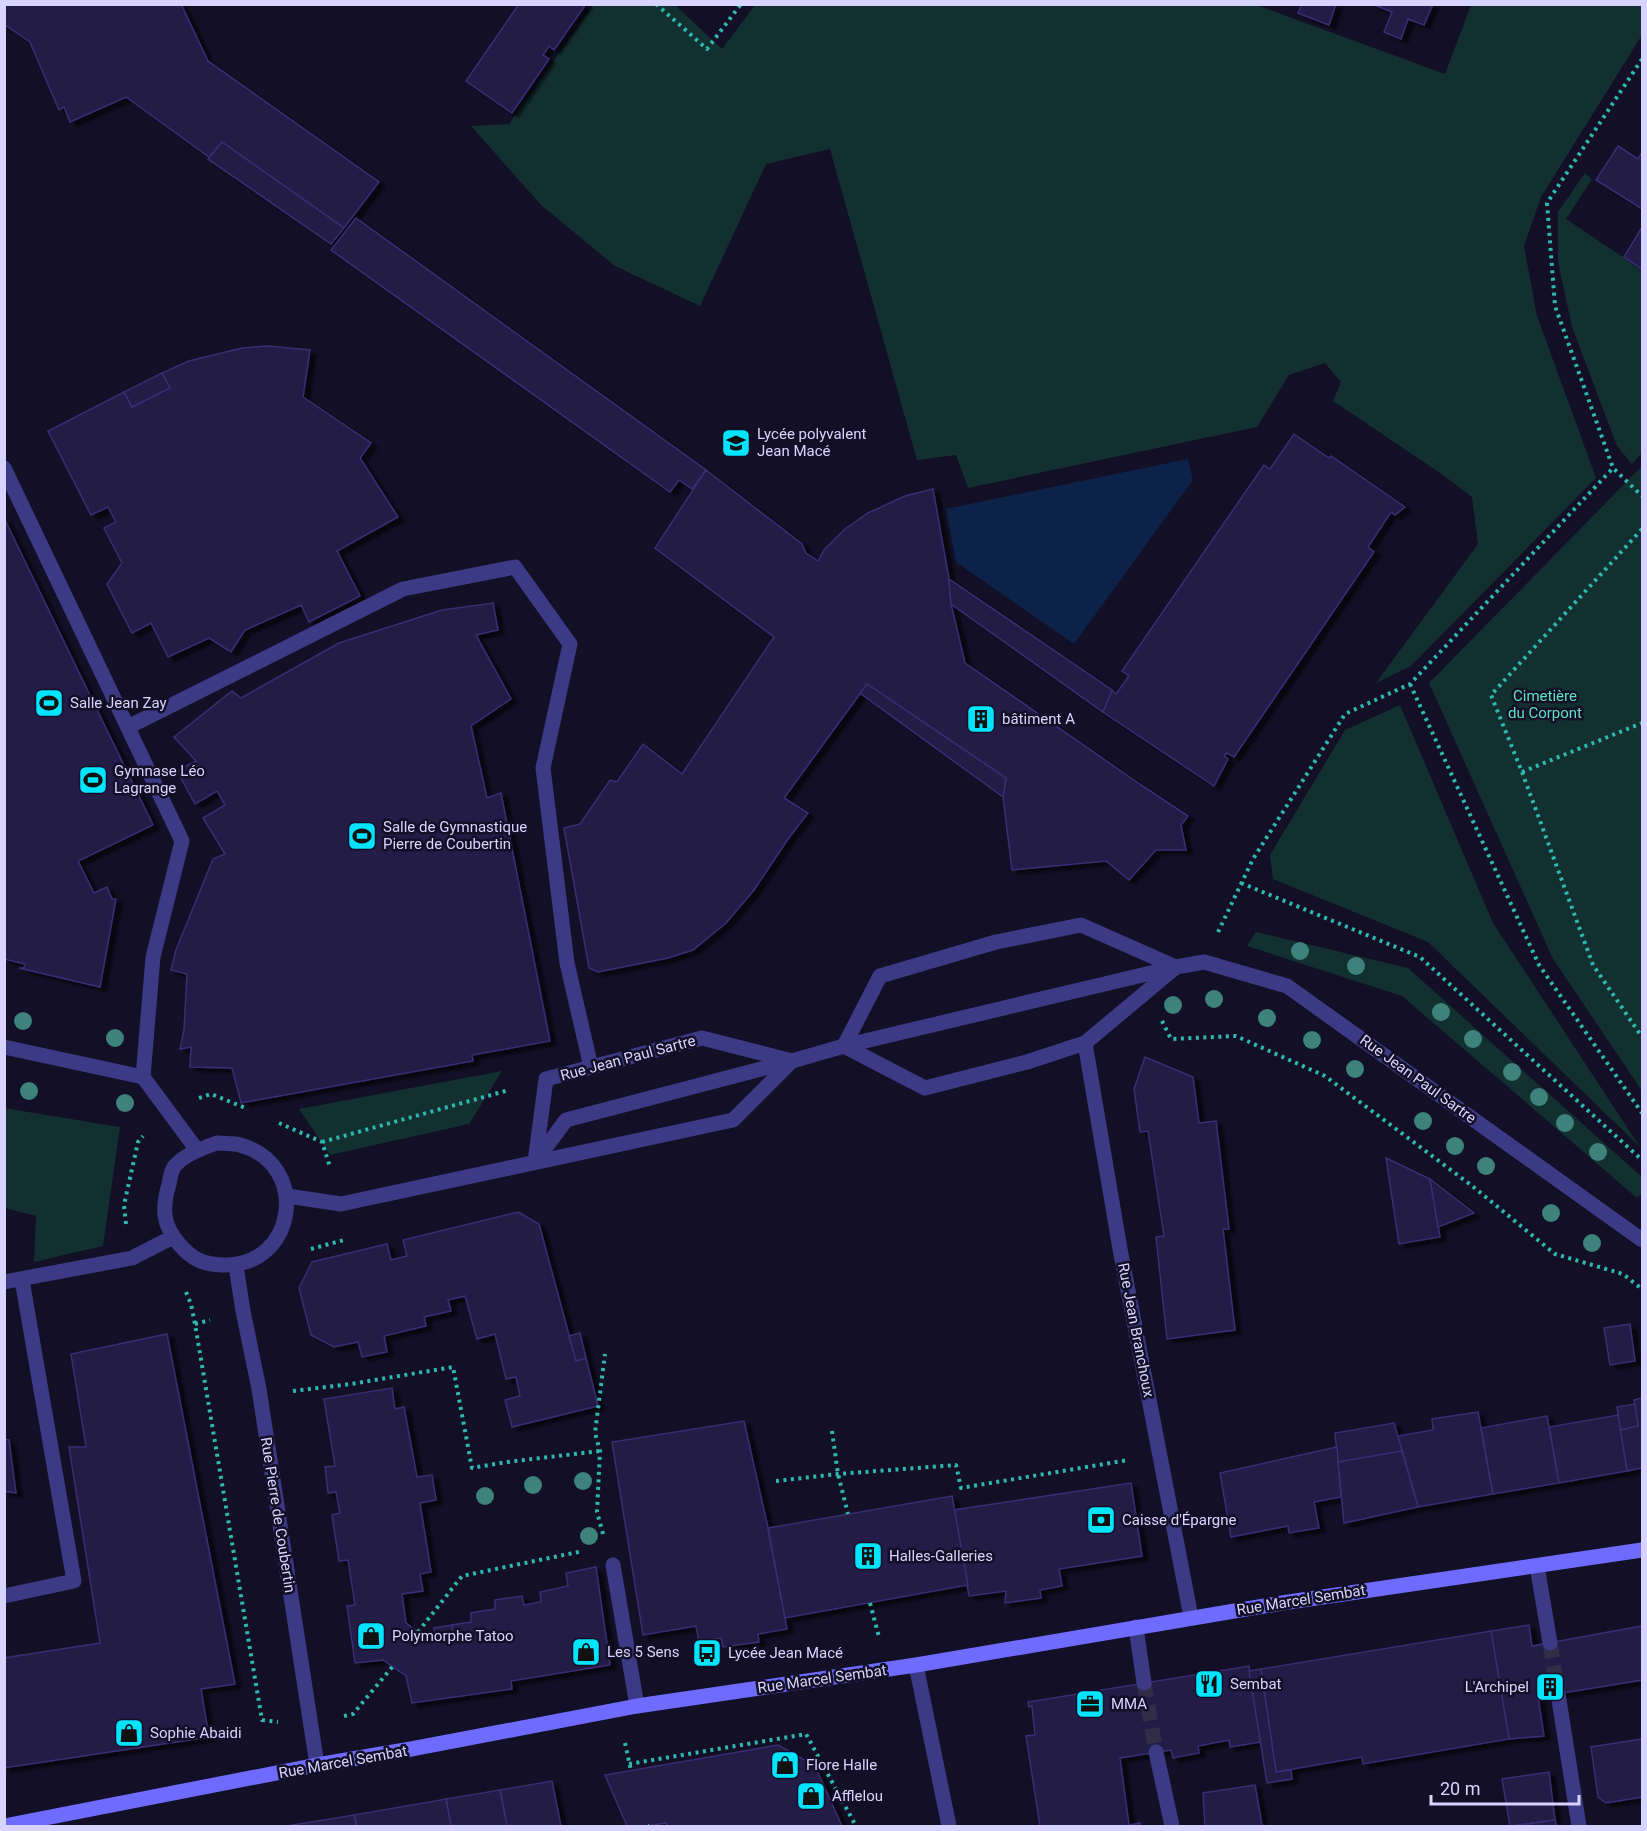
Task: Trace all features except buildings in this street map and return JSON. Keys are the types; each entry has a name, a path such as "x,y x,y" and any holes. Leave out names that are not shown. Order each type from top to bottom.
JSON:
{"street":[{"path":"4,468 182,840 153,957 143,1077 197,1150"},
{"path":"128,727 403,589 515,567 570,644 543,768 567,963 591,1067"},
{"path":"536,1162 566,1120 844,1046 926,1088 1027,1062 1085,1043 1176,966 1081,925 996,942 880,976 844,1046"},
{"name":"Rue Jean Paul Sartre","path":"844,1046 1176,966 1204,962 1287,986 1642,1240"},
{"name":"Rue Jean Paul Sartre","path":"536,1162 546,1079 702,1038 792,1061"},
{"name":"Rue Jean Branchoux","path":"1085,1043 1120,1249 1191,1617"},
{"path":"4,1047 143,1077"},
{"path":"287,1196 341,1204 733,1120 792,1061"},
{"path":"217,1143 239,1144 259,1153 275,1168 287,1196 286,1218 274,1243 257,1258 236,1266 205,1264 187,1254 173,1237 166,1223 164,1202 173,1167 197,1150 217,1143"},
{"path":"4,1282 132,1258 173,1237"},
{"name":"Rue Pierre de Coubertin","path":"236,1266 259,1389 317,1765"},
{"path":"4,1596 74,1581 22,1280"},
{"name":"Rue Marcel Sembat","path":"4,1826 637,1706 916,1665 1191,1617 1642,1550"},
{"path":"613,1565 637,1706"},
{"path":"1537,1566 1550,1643"},
{"path":"1136,1627 1144,1683"},
{"path":"916,1665 949,1827"},
{"path":"1557,1694 1579,1827"},
{"path":"1156,1752 1172,1827"}],"path":[{"path":"656,4 707,49 741,4"},
{"path":"1642,59 1547,203 1555,306 1613,468 1642,496"},
{"path":"1204,962 1252,859 1345,714 1410,684 1613,468"},
{"path":"1642,529 1491,695 1593,965 1642,1034"},
{"path":"1410,684 1539,965 1642,1113"},
{"path":"1522,772 1642,723"},
{"path":"1241,883 1420,957 1642,1160"},
{"path":"1176,966 1155,1006 1171,1040 1236,1036 1325,1077 1471,1185 1555,1254 1623,1274 1642,1289"},
{"path":"322,1142 546,1079"},
{"path":"604,1538 597,1512 600,1451 595,1432 605,1354"},
{"path":"328,1386 453,1367 472,1468 600,1451"},
{"path":"832,1431 838,1474 848,1514"},
{"path":"776,1481 956,1465 961,1488 1160,1455"},
{"path":"418,1632 462,1576 585,1551"},
{"path":"631,1771 629,1764 806,1734 856,1827"}],"green space":[{"path":"593,5 675,5 722,49 755,5 1256,5 1445,74 1471,5 1642,5 1642,35 1541,197 1524,246 1537,316 1596,478 1411,666 1376,683 1478,544 1472,497 1333,401 1341,382 1325,363 1289,375 1257,427 968,488 956,455 917,460 830,149 766,164 700,306 615,266 541,205 471,126 509,124"},
{"path":"1585,173 1592,179 1566,219 1642,270 1642,453 1632,464 1617,446 1572,327 1558,262 1558,212"},
{"name":"Cimetière du Corpont","path":"1642,466 1642,1091 1553,959 1429,683"},
{"path":"1400,705 1493,923 1640,1147 1428,942 1273,879 1270,855 1345,730"},
{"path":"1256,932 1408,968 1642,1177 1642,1193 1637,1198 1402,996 1247,946"},
{"path":"502,1071 469,1124 330,1155 299,1109"},
{"path":"4,1108 120,1127 103,1246 34,1262 36,1216 5,1208"}],"water":[{"path":"1188,459 1193,480 1074,644 956,562 946,509"}],"tunnel":[{"path":"1550,1643 1558,1694"},
{"path":"1144,1683 1156,1752"}],"place":[{"name":"Lycée polyvalent Jean Macé","path":"736,443"},
{"name":"Salle Jean Zay","path":"49,703"},
{"name":"bâtiment A","path":"981,719"},
{"name":"Gymnase Léo Lagrange","path":"93,780"},
{"name":"Salle de Gymnastique Pierre de Coubertin","path":"362,836"},
{"name":"Caisse d'Épargne","path":"1101,1520"},
{"name":"Halles-Galleries","path":"868,1556"},
{"name":"Polymorphe Tatoo","path":"371,1636"},
{"name":"Les 5 Sens","path":"586,1652"},
{"name":"Lycée Jean Macé","path":"707,1653"},
{"name":"Sembat","path":"1209,1684"},
{"name":"L'Archipel","path":"1550,1687"},
{"name":"MMA","path":"1090,1704"},
{"name":"Sophie Abaidi","path":"129,1733"},
{"name":"Flore Halle","path":"785,1765"},
{"name":"Afflelou","path":"811,1796"}]}
